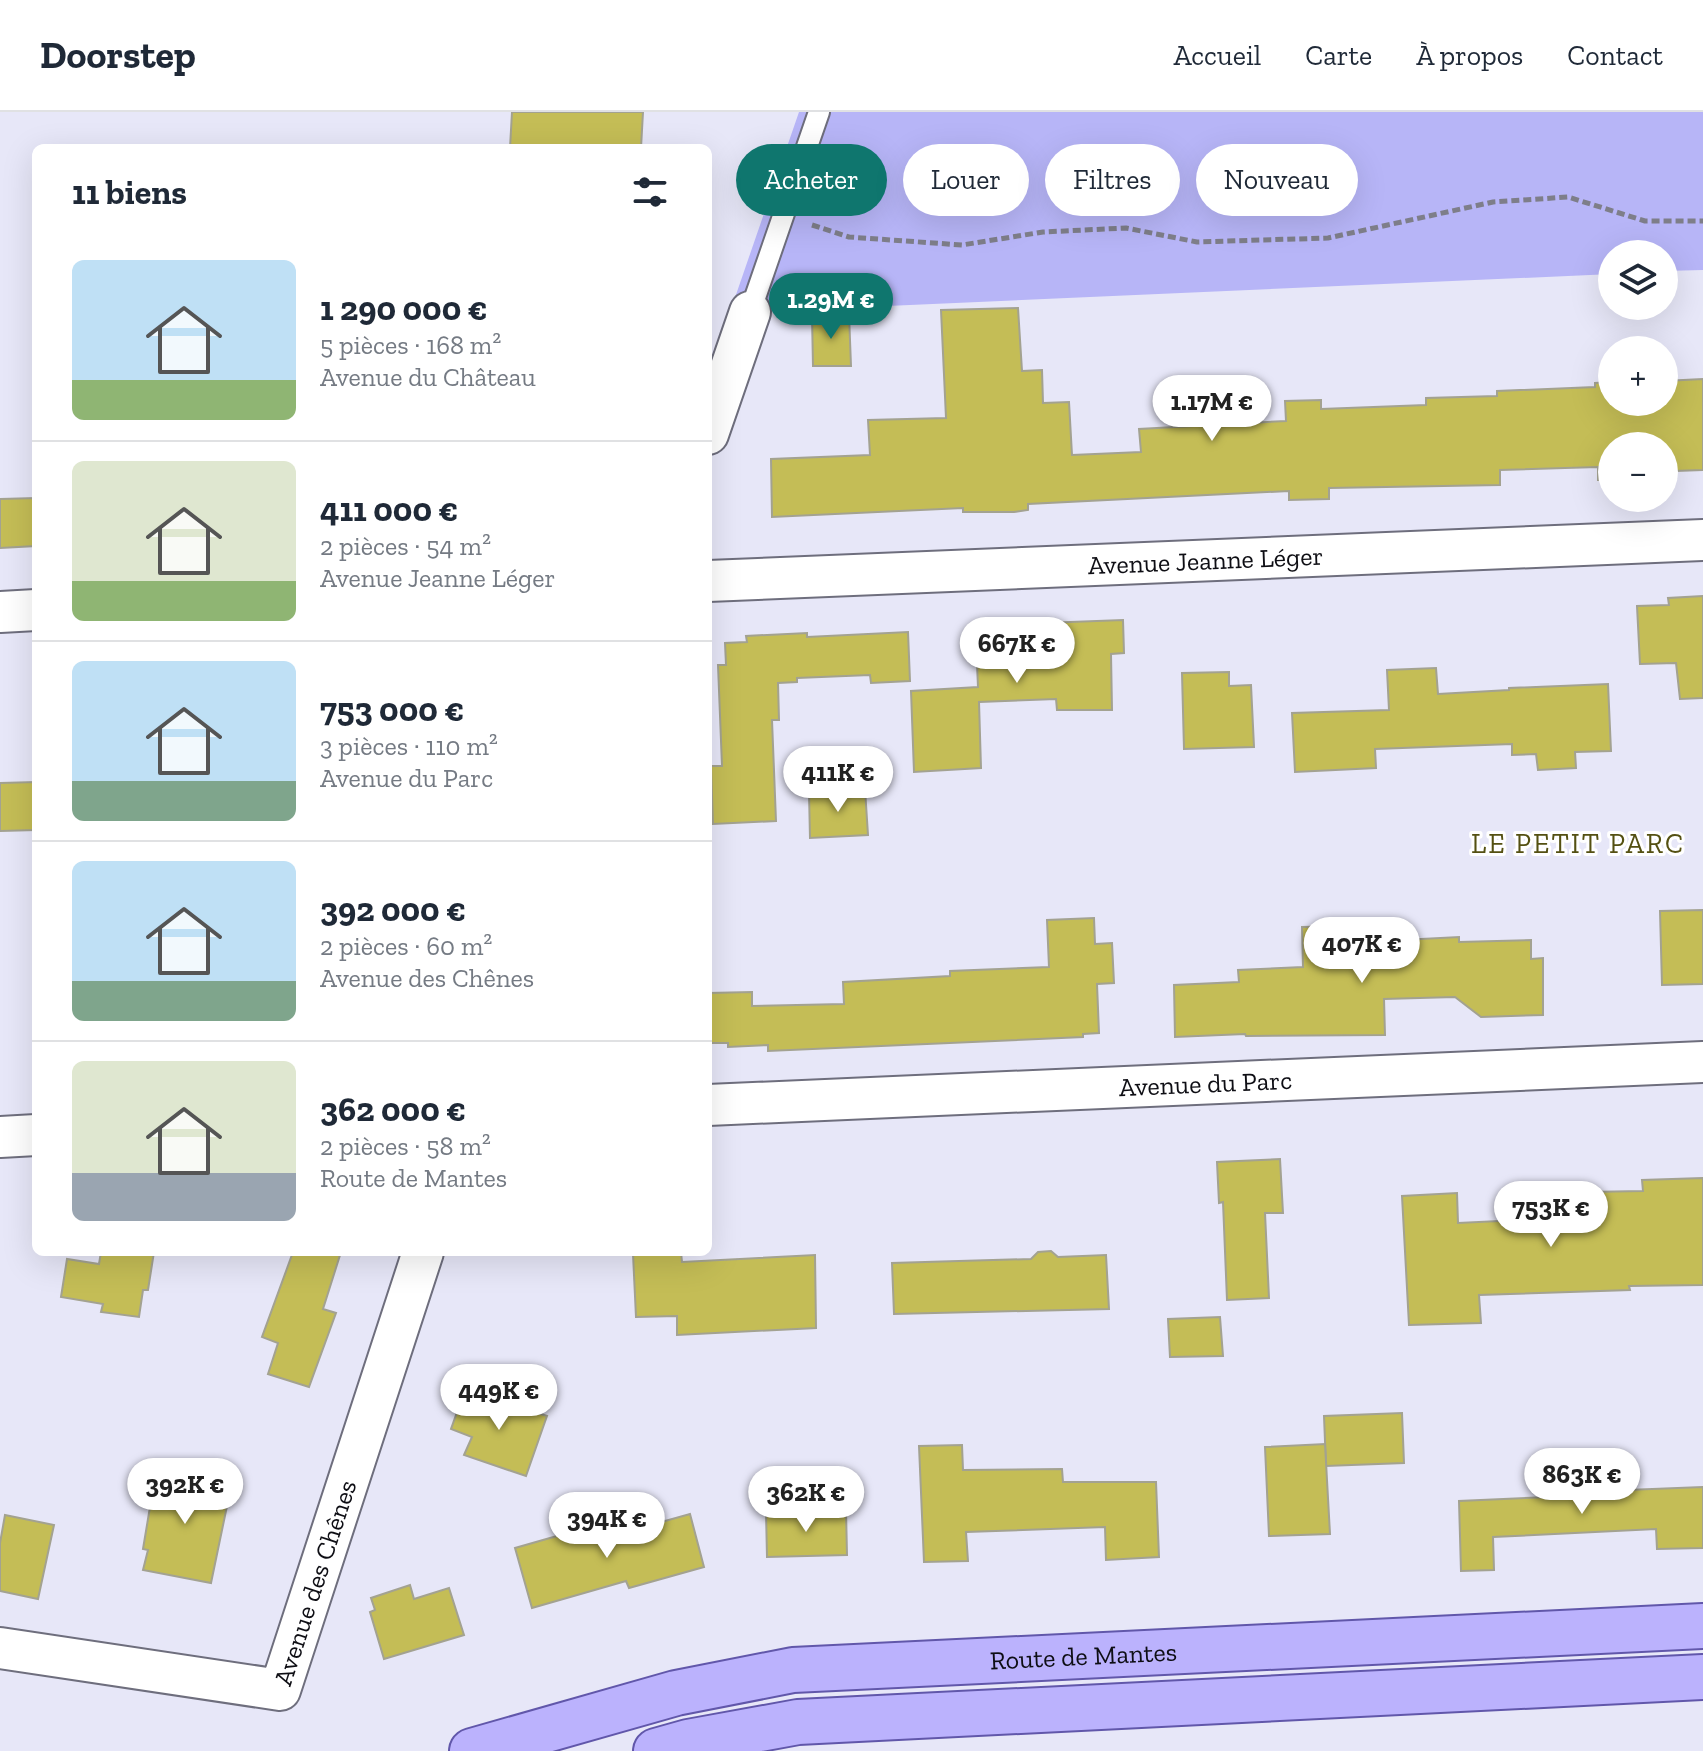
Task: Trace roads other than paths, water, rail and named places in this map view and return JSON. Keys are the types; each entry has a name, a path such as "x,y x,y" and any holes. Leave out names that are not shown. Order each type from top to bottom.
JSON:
{"main road":[{"name":"Route de Mantes","path":"472,1751 676,1693 793,1670 1703,1626"},
{"name":"Route de Mantes","path":"656,1751 688,1742 798,1722 1703,1677"}],"street":[{"path":"712,422 750,312"},
{"name":"Avenue Jeanne Léger","path":"712,581 1703,540"},
{"path":"0,612 32,610"},
{"name":"Avenue du Parc","path":"712,1105 1703,1062"},
{"path":"0,1137 32,1135"},
{"name":"Avenue des Chênes","path":"0,1648 280,1690 422,1256"}],"lane":[{"path":"750,312 819,112"}],"district":[{"name":"LE PETIT PARC","path":"1578,843"}]}
